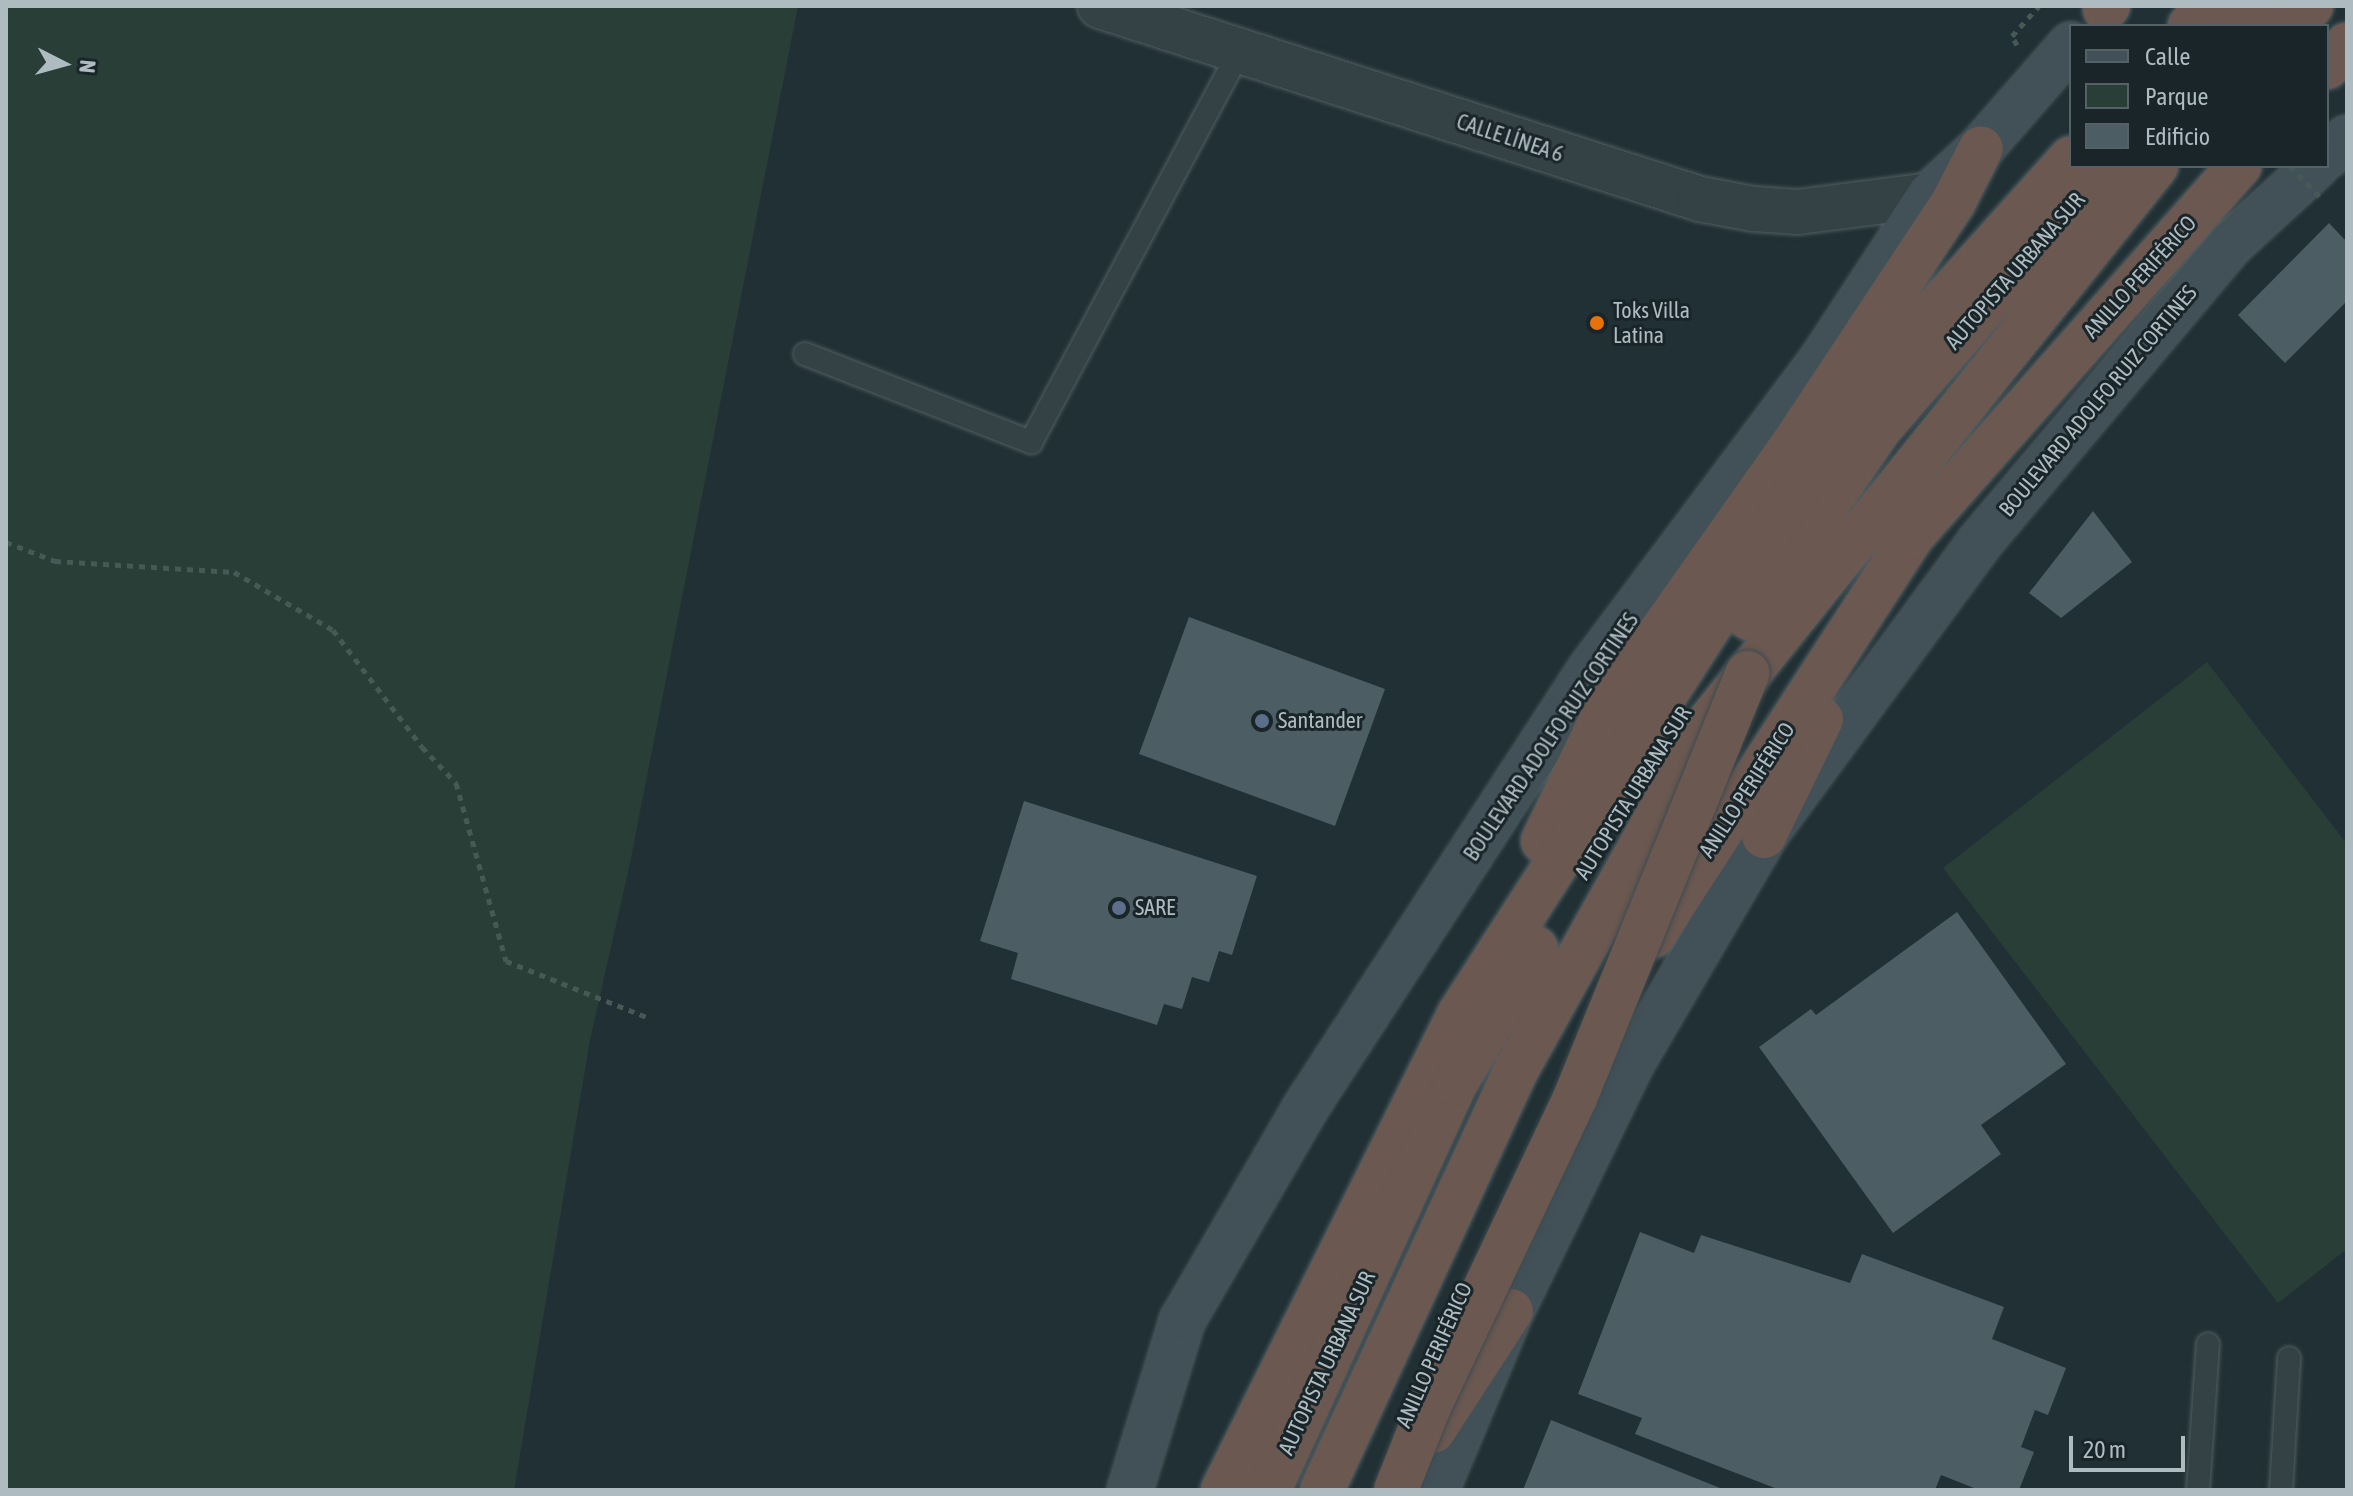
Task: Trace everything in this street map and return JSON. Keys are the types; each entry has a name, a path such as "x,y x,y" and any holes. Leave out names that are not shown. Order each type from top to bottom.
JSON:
{"highway":[{"path":"2192,24 2208,6"},
{"path":"2242,24 2259,6"},
{"path":"2292,24 2311,6"},
{"path":"2329,65 2347,45"},
{"path":"1223,1490 1459,1015 1607,708 1802,430 1954,201 1981,148"},
{"path":"1459,1015 1856,398 2069,160"},
{"name":"AUTOPISTA URBANA SUR","path":"1269,1490 1455,1084 1638,778 1880,428 2105,168"},
{"name":"AUTOPISTA URBANA SUR","path":"1322,1490 1515,1072 1711,720 2154,168"},
{"name":"ANILLO PERIFÉRICO","path":"1372,1490 1557,1084 1910,538 2237,168"},
{"path":"1764,836 1910,538"},
{"path":"1396,1490 1428,1409 1575,1098 1748,673"},
{"path":"1396,1490 1511,1311"}],"main road":[{"name":"BOULEVARD ADOLFO RUIZ CORTINES","path":"1130,1490 1182,1321 1306,1107 1590,670 1820,363 1930,195 1981,148 2069,47"},
{"name":"BOULEVARD ADOLFO RUIZ CORTINES","path":"2329,162 2347,138"},
{"name":"BOULEVARD ADOLFO RUIZ CORTINES","path":"1436,1490 1511,1311 1631,1064 1764,836 1979,543 2232,243 2321,173"}],"street":[{"name":"CALLE LÍNEA 6","path":"1100,6 1700,199 1754,209 1798,212 1930,195"}],"lane":[{"path":"805,354 1031,442 1240,51"},
{"path":"2198,1490 2208,1344"},
{"path":"2281,1490 2289,1358"}],"path":[{"path":"2012,36 2039,6"},
{"path":"2299,168 2321,173"},
{"path":"6,542 55,561 234,572 333,630 422,747 456,783 506,961 647,1017"}],"green space":[{"path":"6,6 798,6 630,863 590,1040 514,1490 6,1490"},
{"path":"2207,662 2347,844 2347,1249 2278,1303 1943,868"}],"building":[{"path":"2329,223 2347,242 2347,301 2285,363 2238,315"},
{"path":"2093,511 2132,562 2061,618 2029,593"},
{"name":"Santander","path":"1189,617 1385,689 1335,826 1139,754"},
{"name":"SARE","path":"1024,801 1257,876 1232,955 1219,951 1209,982 1192,977 1182,1009 1164,1004 1157,1025 1011,979 1018,953 980,941"},
{"path":"1957,912 2066,1064 1981,1125 2001,1154 1893,1233 1759,1047 1811,1009 1816,1015"},
{"path":"1640,1232 1694,1253 1701,1235 1850,1283 1862,1254 2004,1307 1992,1339 2066,1368 2048,1415 2035,1410 2021,1447 2034,1452 2019,1490 1979,1490 1941,1475 1935,1490 1780,1490 1635,1434 1642,1418 1578,1394"},
{"path":"1551,1420 1725,1490 1523,1490"}],"place":[{"name":"Toks Villa Latina","path":"1597,323"},
{"name":"Santander","path":"1262,721"},
{"name":"SARE","path":"1119,908"}]}
